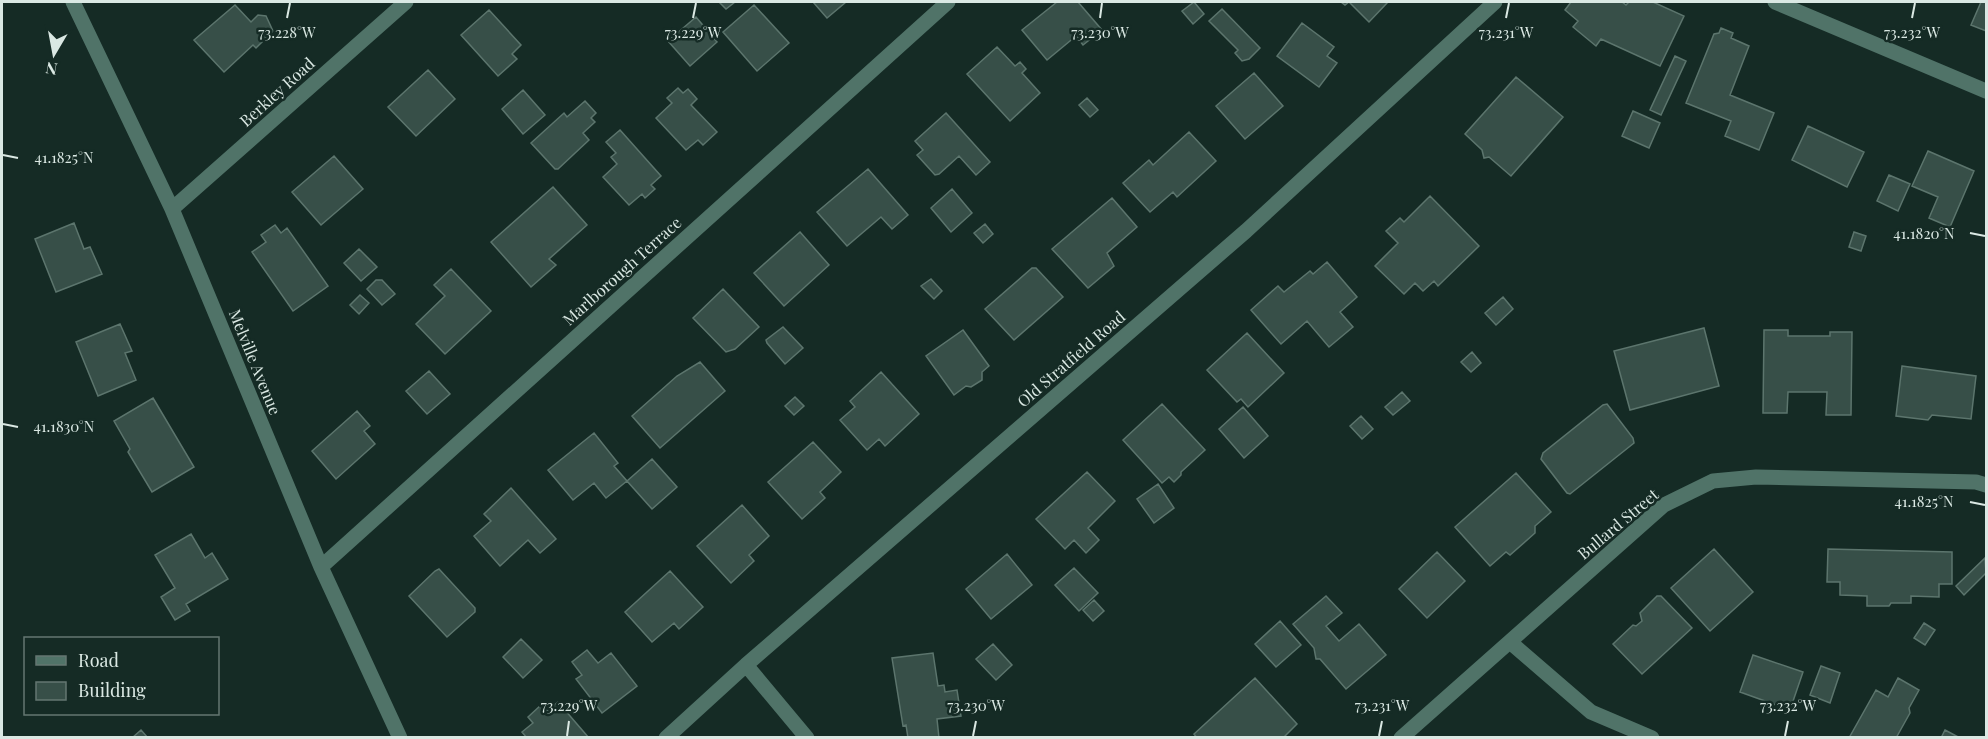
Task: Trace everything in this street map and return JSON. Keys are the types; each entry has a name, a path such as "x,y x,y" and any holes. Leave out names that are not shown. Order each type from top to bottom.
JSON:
{"street":[{"name":"Melville Avenue","path":"73,2 172,209 321,567 400,738"},
{"name":"Berkley Road","path":"172,209 406,2"},
{"name":"Marlborough Terrace","path":"321,567 948,2"},
{"name":"Old Stratfield Road","path":"666,738 746,665 1246,231 1495,2"},
{"path":"1775,2 1986,92"},
{"name":"Bullard Street","path":"1401,738 1665,505 1713,482 1756,477 1976,482 1986,485"},
{"path":"1510,642 1591,712 1652,738"},
{"path":"746,665 807,738"}],"building":[{"path":"719,2 735,2 726,9"},
{"path":"813,2 846,2 827,18"},
{"path":"1057,2 1078,2 1102,30 1083,45 1076,36 1047,60 1022,30"},
{"path":"1194,2 1204,14 1193,24 1182,11"},
{"path":"1349,2 1388,2 1369,22"},
{"path":"1571,2 1622,2 1626,5 1629,2 1653,2 1684,16 1660,66 1601,39 1596,46 1573,27 1578,21 1565,10"},
{"path":"1981,2 1986,2 1986,31 1971,25"},
{"path":"235,5 251,22 258,15 266,16 273,31 256,48 253,45 224,72 194,40"},
{"path":"754,5 789,43 757,71 723,32"},
{"path":"1222,9 1260,48 1249,59 1242,61 1235,53 1238,50 1209,21"},
{"path":"489,10 521,45 512,54 517,59 498,76 461,35"},
{"path":"696,17 717,42 690,66 668,41"},
{"path":"1302,23 1334,47 1327,56 1337,63 1319,87 1277,56"},
{"path":"1721,28 1733,33 1731,38 1749,46 1730,95 1774,113 1759,150 1725,136 1731,121 1686,103 1714,34 1719,33"},
{"path":"997,47 1015,66 1020,62 1026,69 1022,73 1040,93 1010,121 967,74"},
{"path":"1675,56 1686,61 1661,115 1650,110"},
{"path":"428,70 455,99 416,136 388,107"},
{"path":"1254,73 1283,106 1245,139 1216,106"},
{"path":"1516,77 1563,117 1511,176 1489,157 1484,158 1482,150 1465,134"},
{"path":"678,88 683,93 688,89 697,99 691,105 717,132 703,145 698,140 686,150 656,118 672,103 667,98"},
{"path":"523,90 545,115 523,134 502,109"},
{"path":"1087,98 1098,110 1090,117 1079,105"},
{"path":"585,101 596,113 591,118 595,122 583,133 589,140 558,169 555,169 531,143 564,113 567,117"},
{"path":"1633,111 1660,123 1649,148 1622,136"},
{"path":"946,113 990,162 976,175 959,156 935,175 917,155 923,150 915,141"},
{"path":"1808,126 1864,152 1847,187 1792,160"},
{"path":"620,130 661,176 651,185 655,189 645,198 642,194 629,205 603,177 617,164 611,157 616,153 606,142"},
{"path":"1189,132 1216,161 1177,197 1173,192 1150,212 1123,183 1149,160 1153,165"},
{"path":"1928,151 1974,171 1950,227 1929,218 1938,197 1912,186"},
{"path":"334,156 363,189 321,225 292,192"},
{"path":"868,169 908,215 892,229 881,217 847,246 817,212"},
{"path":"1889,175 1910,184 1898,211 1877,201"},
{"path":"553,187 587,225 549,259 556,265 531,287 491,242"},
{"path":"952,189 972,213 951,232 931,208"},
{"path":"1430,196 1479,246 1438,286 1434,281 1423,291 1415,283 1404,294 1375,266 1398,243 1386,231 1400,218 1404,222"},
{"path":"1112,198 1137,227 1107,253 1114,266 1088,288 1052,249"},
{"path":"74,223 84,249 90,247 102,274 56,292 35,239"},
{"path":"985,224 993,234 983,243 974,233"},
{"path":"275,225 281,233 287,228 328,286 293,311 252,252 266,242 261,235"},
{"path":"800,232 829,265 784,306 754,273"},
{"path":"1854,232 1866,236 1861,251 1849,247"},
{"path":"359,249 377,267 361,281 344,263"},
{"path":"1327,262 1357,297 1340,312 1353,327 1329,347 1307,321 1281,344 1251,310 1278,286 1284,292 1310,271 1313,274"},
{"path":"1032,268 1036,268 1063,297 1014,340 985,309"},
{"path":"451,269 491,311 445,354 416,324 445,296 434,285"},
{"path":"931,279 942,291 934,299 921,286"},
{"path":"376,280 382,280 395,294 382,305 367,289"},
{"path":"723,289 759,327 735,349 726,352 693,318"},
{"path":"360,295 369,303 359,314 350,305"},
{"path":"1503,297 1513,309 1496,325 1485,313"},
{"path":"120,324 132,351 125,353 136,380 98,396 76,342"},
{"path":"783,327 803,348 785,364 766,340"},
{"path":"1704,328 1719,386 1630,410 1614,351"},
{"path":"963,330 989,366 982,372 982,380 971,387 966,386 954,395 926,356"},
{"path":"1764,330 1788,330 1788,336 1830,336 1830,332 1852,332 1851,415 1826,415 1827,392 1788,392 1787,413 1763,413"},
{"path":"1247,333 1284,373 1248,407 1241,399 1237,402 1207,370"},
{"path":"1472,352 1481,363 1471,372 1461,362"},
{"path":"700,362 725,391 660,448 632,416 677,376"},
{"path":"1902,366 1976,376 1971,419 1932,415 1928,420 1896,416"},
{"path":"429,371 450,394 427,414 406,391"},
{"path":"881,372 919,414 885,446 879,439 867,450 840,420 855,407 850,401"},
{"path":"1402,392 1410,401 1393,415 1385,407"},
{"path":"795,397 804,406 794,415 785,406"},
{"path":"153,398 194,467 152,492 128,452 130,449 114,421"},
{"path":"1162,404 1205,450 1181,472 1174,482 1169,477 1162,483 1123,440"},
{"path":"1607,404 1633,438 1634,443 1570,494 1567,493 1541,459 1543,453"},
{"path":"1243,407 1268,436 1244,458 1219,429"},
{"path":"357,411 370,426 364,431 375,444 336,479 312,451"},
{"path":"1361,416 1373,429 1362,439 1350,426"},
{"path":"594,433 618,463 614,466 627,481 606,498 594,483 573,500 548,470"},
{"path":"813,442 841,472 820,492 825,498 802,519 768,482"},
{"path":"652,459 677,487 652,509 627,481"},
{"path":"1087,472 1115,501 1088,528 1099,540 1086,553 1074,540 1065,549 1036,519"},
{"path":"1516,473 1551,512 1535,526 1535,533 1510,555 1506,552 1490,566 1455,527"},
{"path":"1158,484 1174,508 1154,523 1137,499"},
{"path":"511,488 556,539 540,553 528,540 500,566 474,536 491,521 484,514"},
{"path":"742,505 769,536 749,555 754,561 731,583 697,546"},
{"path":"191,534 205,558 212,553 228,579 186,604 190,611 175,620 161,597 175,588 155,555"},
{"path":"1714,549 1753,592 1710,631 1671,588"},
{"path":"1828,549 1952,552 1952,584 1939,584 1939,597 1911,596 1911,603 1867,606 1867,596 1840,595 1840,582 1827,582"},
{"path":"1437,552 1465,581 1427,618 1399,589"},
{"path":"1007,554 1032,585 991,619 966,589"},
{"path":"1985,558 1986,573 1964,595 1956,586"},
{"path":"1074,568 1098,593 1079,611 1055,585"},
{"path":"439,569 475,608 475,612 447,637 409,596"},
{"path":"670,571 703,607 679,629 674,623 652,642 625,612"},
{"path":"1326,596 1342,613 1326,626 1339,641 1359,624 1386,655 1346,689 1320,659 1316,659 1314,648 1293,624"},
{"path":"1657,596 1661,596 1692,628 1642,674 1613,644 1633,625 1636,626 1642,621 1640,613"},
{"path":"1094,600 1104,611 1093,621 1083,610"},
{"path":"1280,621 1301,645 1276,667 1255,644"},
{"path":"1924,623 1935,630 1925,645 1914,638"},
{"path":"521,639 542,660 523,678 503,657"},
{"path":"993,644 1012,665 996,680 976,659"},
{"path":"587,650 598,663 611,653 637,686 602,713 576,679 582,675 572,662"},
{"path":"933,653 938,686 944,685 945,692 957,690 961,716 937,719 939,738 908,738 906,725 903,726 892,658"},
{"path":"1753,655 1803,672 1790,710 1740,692"},
{"path":"1821,666 1840,673 1830,703 1810,695"},
{"path":"1255,678 1297,724 1283,738 1197,738 1194,734"},
{"path":"1898,678 1919,690 1909,708 1910,713 1896,738 1849,738 1876,690 1888,697"},
{"path":"558,702 589,738 527,738 522,732 533,723 528,717 541,705 547,711"},
{"path":"141,730 148,738 132,738"},
{"path":"1945,730 1960,738 1941,738"}]}
